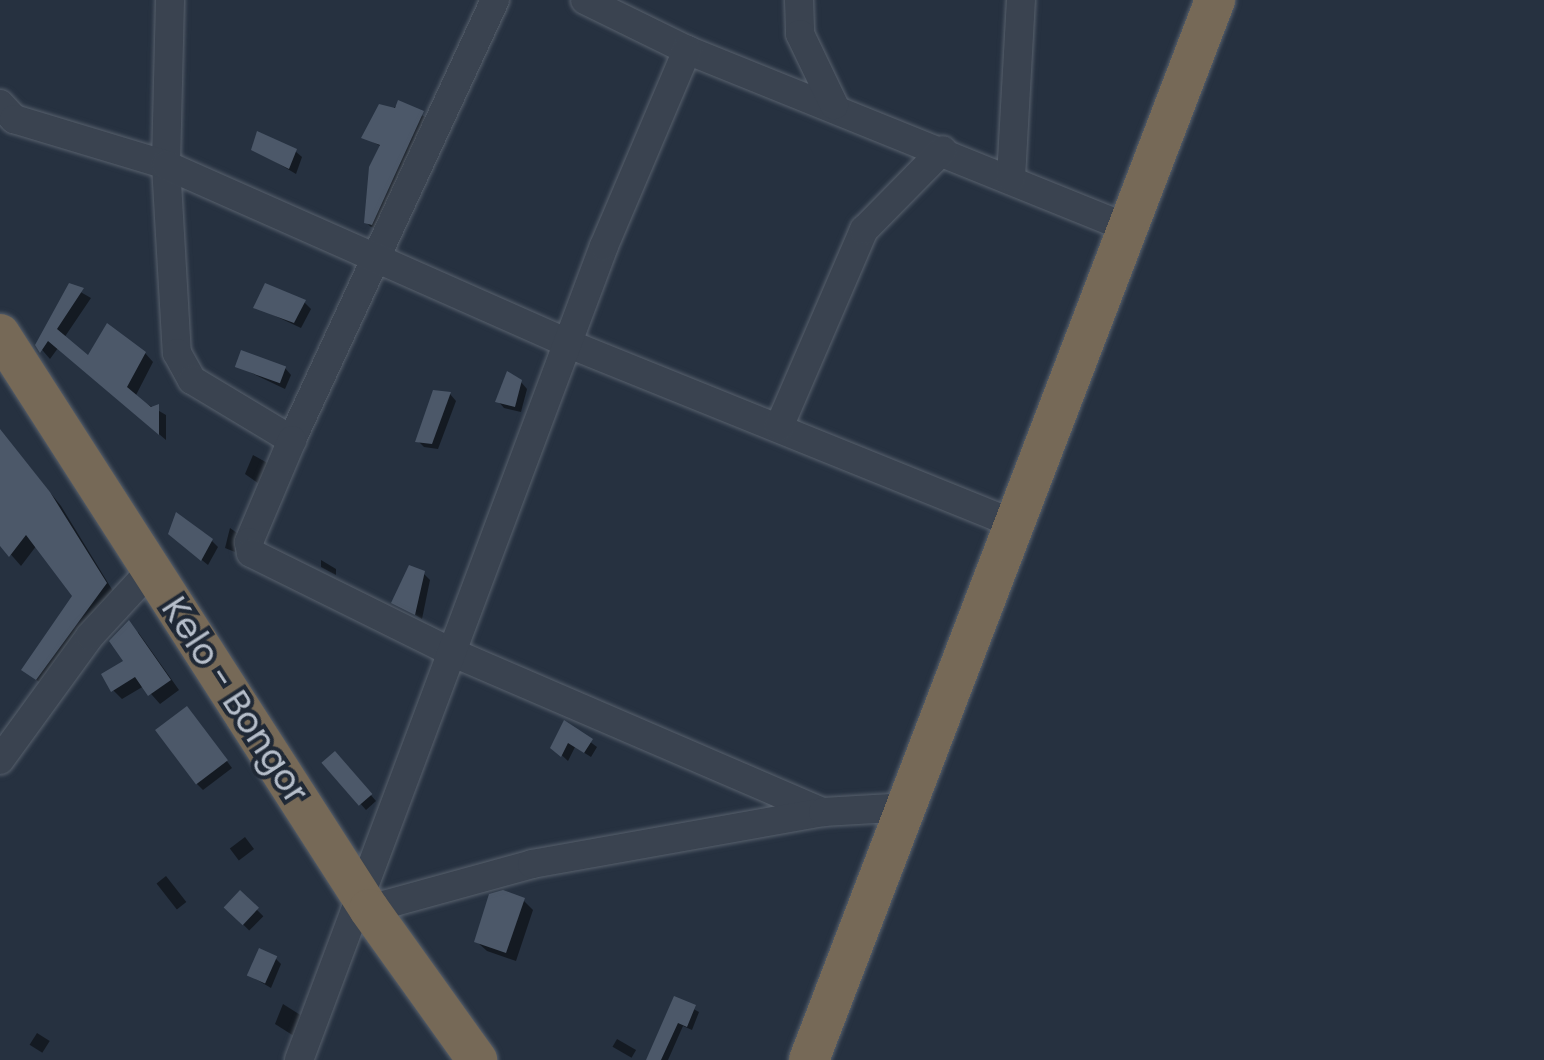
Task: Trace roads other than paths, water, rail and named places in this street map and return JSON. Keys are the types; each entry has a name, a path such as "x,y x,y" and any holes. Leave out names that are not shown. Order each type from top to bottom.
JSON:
{"highway":[{"path":"810,1060 1215,0"},
{"name":"Kelo - Bongor","path":"0,334 364,901 477,1060"}],"street":[{"path":"170,0 166,165 181,368 292,440"},
{"path":"494,0 378,263 292,440 248,542 251,554 451,652 823,812"},
{"path":"585,0 614,6 687,50 834,105 1128,228"},
{"path":"799,0 800,34 834,105"},
{"path":"1011,178 1021,0"},
{"path":"299,1060 364,901 451,652 687,50"},
{"path":"0,104 35,127 166,165 378,263 1016,525"},
{"path":"779,427 864,230 944,150"},
{"path":"0,760 90,636 151,570"},
{"path":"364,901 532,864 823,812 909,806"}]}
